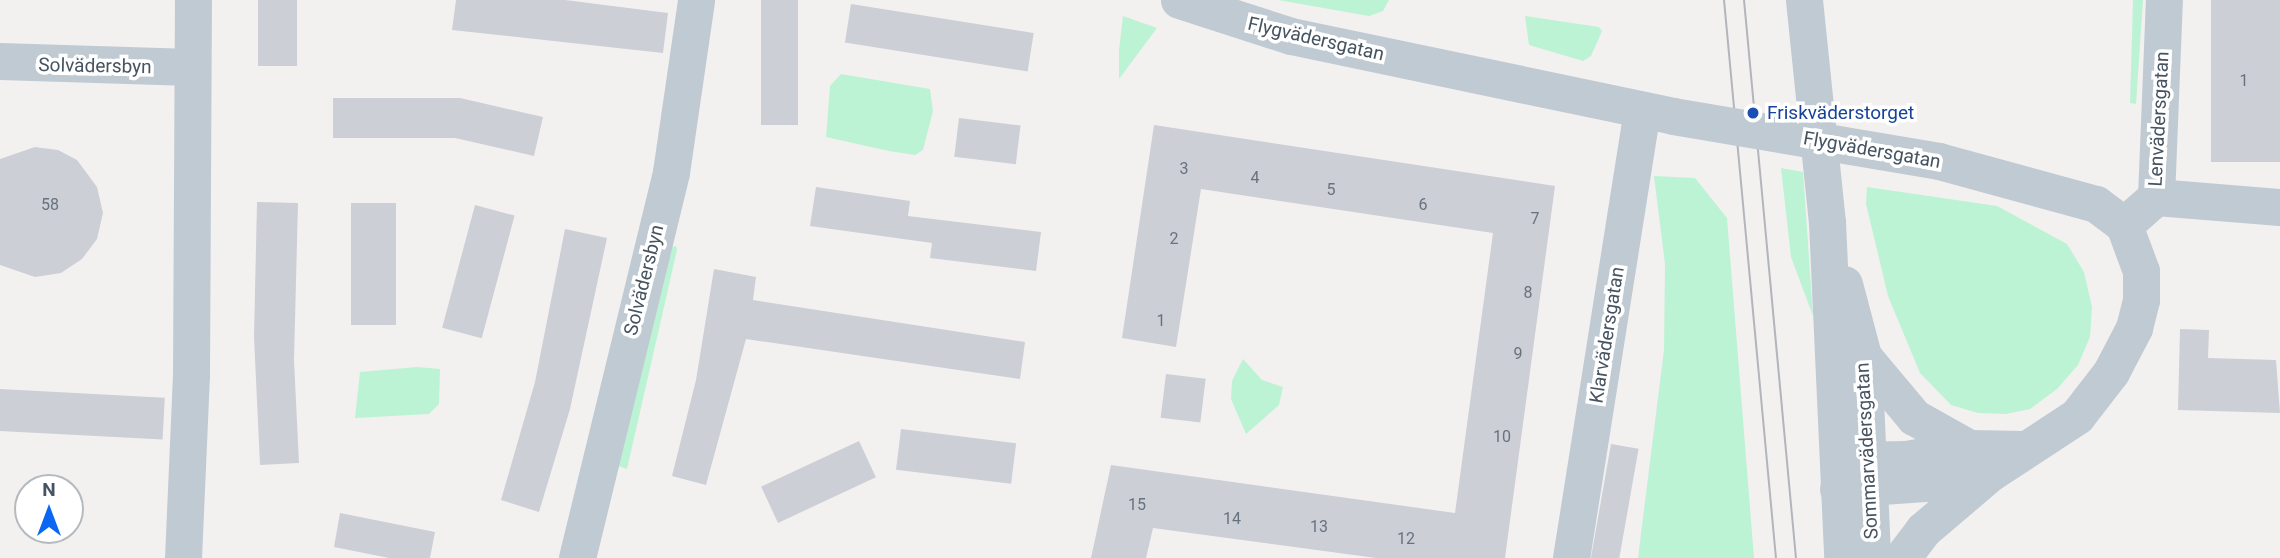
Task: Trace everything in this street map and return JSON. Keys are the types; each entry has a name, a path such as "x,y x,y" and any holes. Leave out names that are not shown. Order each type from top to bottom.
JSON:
{"street":[{"path":"183,558 191,376 193,0"},
{"name":"Solvädersbyn","path":"578,558 671,172 696,0"},
{"name":"Flygvädersgatan","path":"1179,0 1291,36 1657,114 1939,161 2096,204 2124,225"},
{"name":"Sommarvädersgatan","path":"1804,0 1853,474 1872,558"},
{"name":"Lenvädersgatan","path":"2124,225 2155,197 2164,0"},
{"name":"Solvädersbyn","path":"0,61 191,68"},
{"name":"Klarvädersgatan","path":"1571,558 1657,114"},
{"path":"2155,197 2280,207"},
{"name":"Sommarvädersgatan","path":"1827,222 1863,356 1853,474 1842,558"},
{"path":"1853,474 1954,481 1980,460 2023,449 2077,416 2111,372 2134,328 2141,300 2141,271 2124,225"},
{"path":"1863,356 1914,417 1980,460"},
{"path":"1902,558 1980,460"}],"green space":[{"path":"1278,0 1389,0 1383,11 1369,16"},
{"path":"2133,0 2143,0 2136,104 2130,103"},
{"path":"1123,16 1157,28 1119,79 1119,50"},
{"path":"1525,16 1599,27 1602,31 1591,56 1583,61 1529,45"},
{"path":"841,74 930,89 933,111 923,150 915,155 826,137 830,86"},
{"path":"1781,168 1803,172 1813,316 1791,257"},
{"path":"1654,176 1695,178 1727,218 1754,558 1638,558 1664,350 1665,264"},
{"path":"1867,187 1997,206 2067,244 2084,272 2092,307 2090,337 2078,365 2057,389 2030,409 2006,414 1978,413 1951,405 1920,373 1888,296 1866,204"},
{"path":"676,246 627,469 618,466 670,247"},
{"path":"1243,359 1262,380 1283,387 1279,405 1246,434 1231,399 1232,381"},
{"path":"417,367 440,369 439,404 429,414 355,418 360,372"}],"building":[{"path":"258,0 297,0 297,66 258,66"},
{"path":"456,0 565,0 668,13 663,53 452,30"},
{"path":"761,0 798,0 798,125 761,125"},
{"path":"2211,0 2280,0 2280,162 2211,162"},
{"path":"851,4 1034,33 1028,71 845,43"},
{"path":"333,98 460,98 543,117 534,156 455,138 333,138"},
{"path":"959,118 1021,126 1016,164 954,157"},
{"path":"1154,125 1555,186 1505,558 1376,558 1153,528 1146,558 1091,558 1111,465 1455,513 1493,233 1201,189 1176,347 1122,338"},
{"path":"35,147 58,150 77,160 97,187 103,213 97,239 82,259 61,273 35,277 0,265 0,159"},
{"path":"816,187 910,201 908,216 1041,232 1036,271 930,258 932,243 810,226"},
{"path":"257,202 298,203 294,360 299,463 260,465 254,337"},
{"path":"351,203 396,203 396,325 351,325"},
{"path":"475,205 515,216 482,338 442,328"},
{"path":"565,229 607,238 570,409 539,512 501,500 535,382"},
{"path":"714,269 756,277 753,300 1025,342 1020,379 746,339 706,485 672,476 696,380"},
{"path":"2180,329 2209,330 2208,358 2276,360 2280,413 2178,410"},
{"path":"1166,374 1206,379 1200,423 1161,418"},
{"path":"0,389 165,398 163,440 0,431"},
{"path":"901,429 1016,443 1011,484 896,470"},
{"path":"859,441 876,477 778,523 761,487"},
{"path":"1611,444 1639,449 1619,558 1591,558"},
{"path":"340,513 435,532 430,558 389,558 334,547"}],"tram line":[{"path":"1724,0 1776,558"},
{"path":"1744,0 1796,558"}],"place":[{"name":"Friskväderstorget","path":"1753,113"}]}
